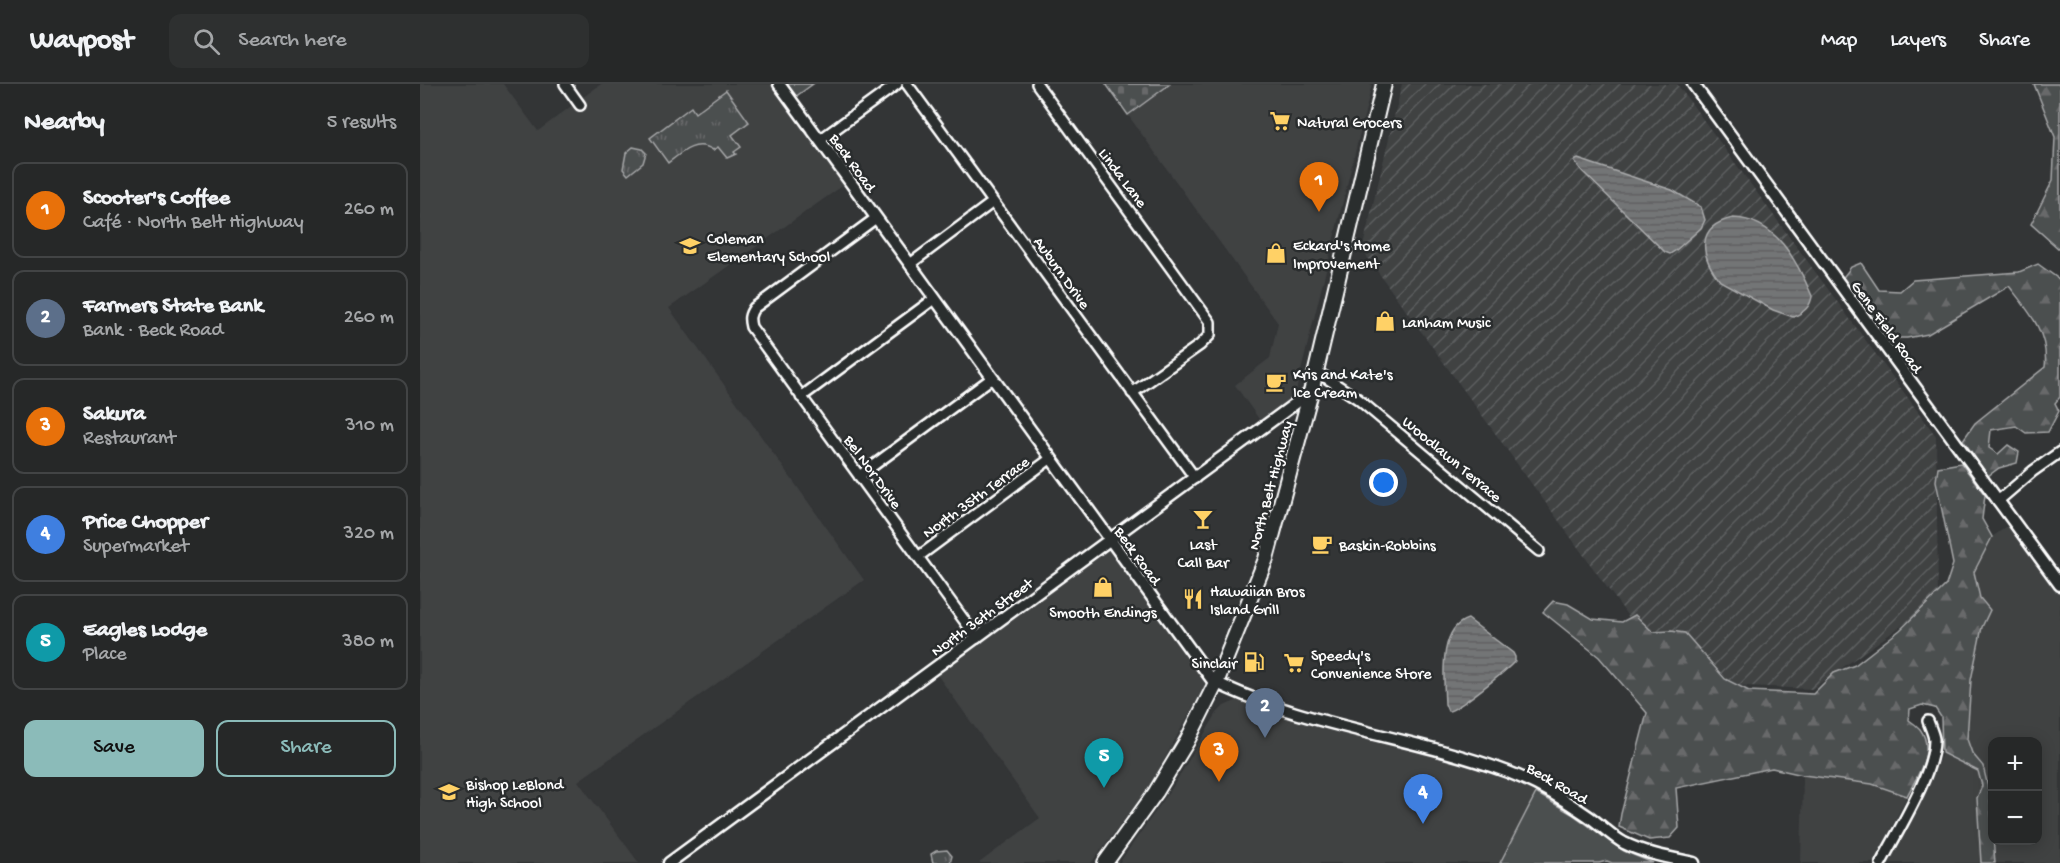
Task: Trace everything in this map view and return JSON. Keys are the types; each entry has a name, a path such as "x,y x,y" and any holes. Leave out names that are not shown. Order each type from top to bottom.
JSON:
{"main road":[{"name":"North Belt Highway","path":"1105,863 1160,786 1187,741 1216,683 1266,559 1311,392 1384,84"}],"street":[{"path":"565,84 580,105"},
{"name":"Beck Road","path":"779,84 1213,681 1253,699 1289,711 1464,756 1509,772 1550,791 1624,842 1666,860 1694,863"},
{"path":"820,141 897,84"},
{"name":"Auburn Drive","path":"907,84 1195,478"},
{"name":"Linda Lane","path":"1037,84 1210,322 1210,335 1200,345 1132,393"},
{"name":"Gene Field Road","path":"1693,84 2060,585"},
{"path":"910,264 993,202"},
{"name":"Bel Nor Drive","path":"876,218 754,308 749,315 749,320 751,327 801,397 977,638"},
{"path":"801,397 934,299"},
{"name":"Woodlawn Terrace","path":"1316,371 1358,399 1539,551"},
{"path":"860,476 992,378"},
{"name":"North 36th Street","path":"669,863 1311,392"},
{"path":"1998,501 2033,471 2060,452"},
{"name":"North 35th Terrace","path":"918,557 1050,459"},
{"path":"1881,863 1920,786 1932,756 1934,737 1928,721"}],"shaded area":[{"path":"420,84 503,84 538,131 601,84 773,84 845,184 669,308 864,580 578,781 639,863 420,863"},
{"path":"1170,84 1372,84 1297,387 1295,393 1261,422 1235,385 1270,358 1278,323 1128,115"},
{"path":"1402,84 1677,84 1936,436 1938,600 1812,689 1726,685 1646,641 1362,250"},
{"path":"1578,159 1672,190 1701,207 1705,220 1701,228 1675,251 1670,254 1665,252 1582,171 1574,161"},
{"path":"1733,218 1748,220 1761,226 1783,244 1792,256 1812,296 1810,303 1803,311 1793,317 1773,310 1720,281 1708,262 1705,243 1712,228"},
{"path":"2009,525 2060,594 2059,863 1995,863 1994,845 2042,845 2042,737 1988,737 1988,787 1983,766 1972,753 1967,739 1971,680 1982,627 1990,611 1980,598 1974,572 1992,537"},
{"path":"1107,548 1111,549 1201,675 1204,687 1149,787 1091,863 979,863 1040,818 936,673"},
{"path":"1468,619 1513,653 1515,661 1471,698 1448,711 1445,704 1444,681 1447,643 1458,624"},
{"path":"1238,700 1324,726 1457,759 1490,771 1536,793 1500,863 1119,863 1172,788 1217,713 1224,706"},
{"path":"1942,753 1978,771 1982,786 1977,798 1981,863 1886,863 1931,779"},
{"path":"1803,775 1872,784 1907,796 1874,863 1801,863"}],"green space":[{"path":"785,84 813,84 795,97"},
{"path":"1106,84 1170,84 1128,115"},
{"path":"2034,84 2060,84 2060,247 2058,248 2031,224 2053,180 2055,137"},
{"path":"726,90 749,122 732,135 741,147 734,152 736,154 727,158 718,147 713,150 695,146 668,163 650,138 691,107 695,113"},
{"path":"633,147 642,149 646,153 643,163 628,175 623,169 626,153"},
{"path":"1861,263 1879,290 1900,291 1913,280 2019,272 2038,264 2060,280 2060,397 2055,403 2059,411 2048,432 2026,433 2016,426 1991,430 1989,448 1998,454 2008,445 2019,452 2017,463 1999,468 1988,476 1963,440 1975,423 2045,367 2041,333 2009,286 1928,334 1907,338 1883,338 1841,280 1851,267"},
{"path":"1961,463 1985,495 1982,519 1992,537 1974,572 1980,598 1990,610 1982,627 1971,680 1967,739 1972,753 1983,766 1988,787 1988,845 1994,845 1995,863 1981,863 1977,798 1982,786 1978,771 1942,753 1941,717 1935,708 1922,705 1910,709 1909,720 1920,729 1924,737 1926,755 1907,796 1872,784 1803,775 1772,768 1676,788 1679,828 1670,838 1649,840 1619,827 1647,713 1599,657 1543,612 1553,601 1568,604 1593,619 1622,622 1635,615 1653,632 1685,633 1725,679 1749,691 1813,694 1834,673 1855,665 1900,630 1946,585 1953,564 1936,481 1938,467"},
{"path":"1536,793 1572,814 1624,851 1653,863 1607,861 1599,863 1500,863"},
{"path":"947,850 952,856 950,863 933,863 931,854"}],"place":[{"name":"Natural Grocers","path":"1280,121"},
{"name":"Scooter's Coffee","path":"1319,212"},
{"name":"Coleman Elementary School","path":"690,246"},
{"name":"Eckard's Home Improvement","path":"1276,253"},
{"name":"Lanham Music","path":"1385,321"},
{"name":"Kris and Kate's Ice Cream","path":"1276,382"},
{"name":"Last Call Bar","path":"1203,519"},
{"name":"Baskin-Robbins","path":"1322,544"},
{"name":"Smooth Endings","path":"1103,587"},
{"name":"Hawaiian Bros Island Grill","path":"1193,599"},
{"name":"Sinclair","path":"1254,662"},
{"name":"Speedy's Convenience Store","path":"1294,663"},
{"name":"Farmers State Bank","path":"1265,738"},
{"name":"Sakura","path":"1219,782"},
{"name":"Eagles Lodge","path":"1104,788"},
{"name":"Bishop LeBlond High School","path":"449,792"},
{"name":"Price Chopper","path":"1423,824"}]}
